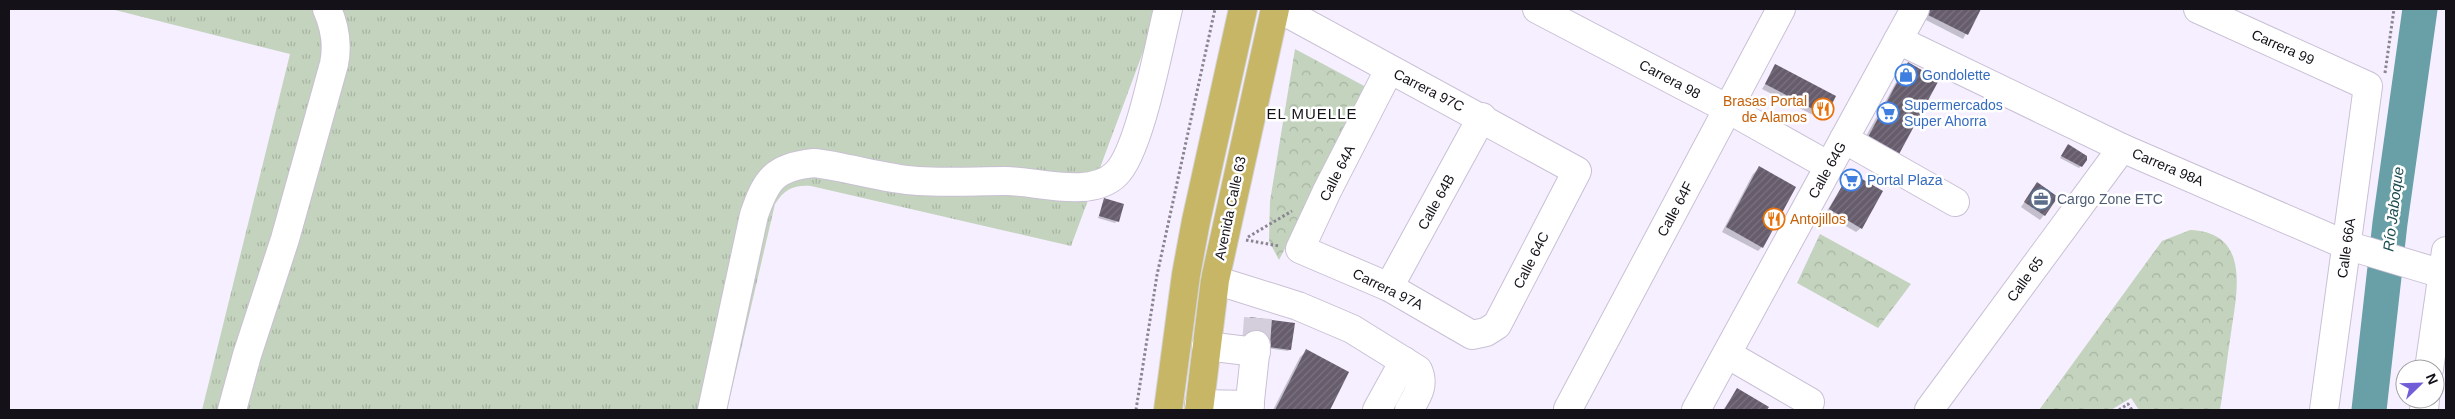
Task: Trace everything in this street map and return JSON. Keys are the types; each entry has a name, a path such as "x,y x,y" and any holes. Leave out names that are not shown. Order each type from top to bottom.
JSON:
{"main road":[{"path":"1168,410 1196,221 1243,9"},
{"name":"Avenida Calle 63","path":"1199,407 1215,280 1275,9"}],"street":[{"path":"232,410 247,355 285,239 337,52 335,36 327,9"},
{"path":"712,410 754,216 764,188 775,176 800,164 814,163 918,181 1008,180 1069,187 1104,183 1116,175 1126,162 1141,117 1168,9"},
{"name":"Carrera 97C","path":"1280,9 1389,70 1482,117 1577,171"},
{"name":"Carrera 98","path":"1537,9 1575,18 1728,109 1829,166"},
{"name":"Calle 64F","path":"1569,410 1781,9"},
{"name":"Calle 64G","path":"1696,410 1915,9"},
{"name":"Carrera 99","path":"2198,9 2228,15 2368,86"},
{"name":"Carrera 98A","path":"1898,40 2122,148 2346,245 2374,254 2441,267"},
{"name":"Calle 64A","path":"1300,250 1327,191 1389,70"},
{"name":"Calle 66A","path":"2324,410 2368,86"},
{"name":"Calle 64B","path":"1389,287 1482,117"},
{"path":"1844,139 1955,202"},
{"name":"Calle 65","path":"1929,410 2122,148"},
{"name":"Calle 64C","path":"1472,335 1486,332 1497,325 1577,171"},
{"name":"Carrera 97A","path":"1300,250 1389,287 1472,335"},
{"path":"2430,359 2441,267"},
{"path":"1215,280 1231,283 1260,307 1298,306 1352,329 1418,370 1422,379 1420,389 1409,410"},
{"path":"1199,407 1250,408 1256,348 1206,346"},
{"path":"1727,354 1810,402"},
{"path":"1377,410 1404,361"}],"path":[{"path":"1136,410 1159,266 1216,9"},
{"path":"1293,210 1243,240 1300,250"},
{"path":"2119,410 2128,404 2132,410"}],"green space":[{"path":"111,9 1159,9 1071,246 811,186 794,187 786,191 775,204 727,410 202,410 290,54"},
{"path":"1295,49 1368,88 1279,260 1269,241 1270,201"},
{"path":"2190,230 2210,233 2223,241 2231,253 2236,267 2236,300 2220,410 2139,410 2131,398 2111,410 2039,410 2162,241"},
{"path":"1820,234 1911,284 1878,328 1797,283"}],"building":[{"path":"1930,9 1981,9 1968,35 1928,15"},
{"path":"1908,62 1939,80 1898,156 1867,139"},
{"path":"1775,64 1836,96 1826,116 1765,84"},
{"path":"2068,144 2087,156 2087,160 2082,167 2061,156"},
{"path":"1759,166 1796,187 1763,248 1726,227"},
{"path":"1850,172 1883,191 1862,229 1829,209"},
{"name":"Cargo Zone ETC","path":"2037,182 2058,197 2045,216 2024,202"},
{"path":"1104,198 1124,204 1119,222 1099,216"},
{"path":"1250,317 1295,323 1291,350 1247,344"},
{"path":"1306,349 1349,372 1330,410 1275,410"},
{"path":"1737,388 1769,407 1767,410 1724,410"}],"waterway":[{"name":"Río Jaboque","path":"2369,410 2390,223 2420,9"}],"tunnel":[{"path":"1256,345 1258,318"}],"place":[{"name":"Gondolette","path":"1906,75"},
{"name":"Brasas Portal de Alamos","path":"1823,109"},
{"name":"Supermercados Super Ahorra","path":"1888,113"},
{"name":"Portal Plaza","path":"1851,180"},
{"name":"Cargo Zone ETC","path":"2041,199"},
{"name":"Antojillos","path":"1774,219"}],"district":[{"name":"EL MUELLE","path":"1312,113"}]}
